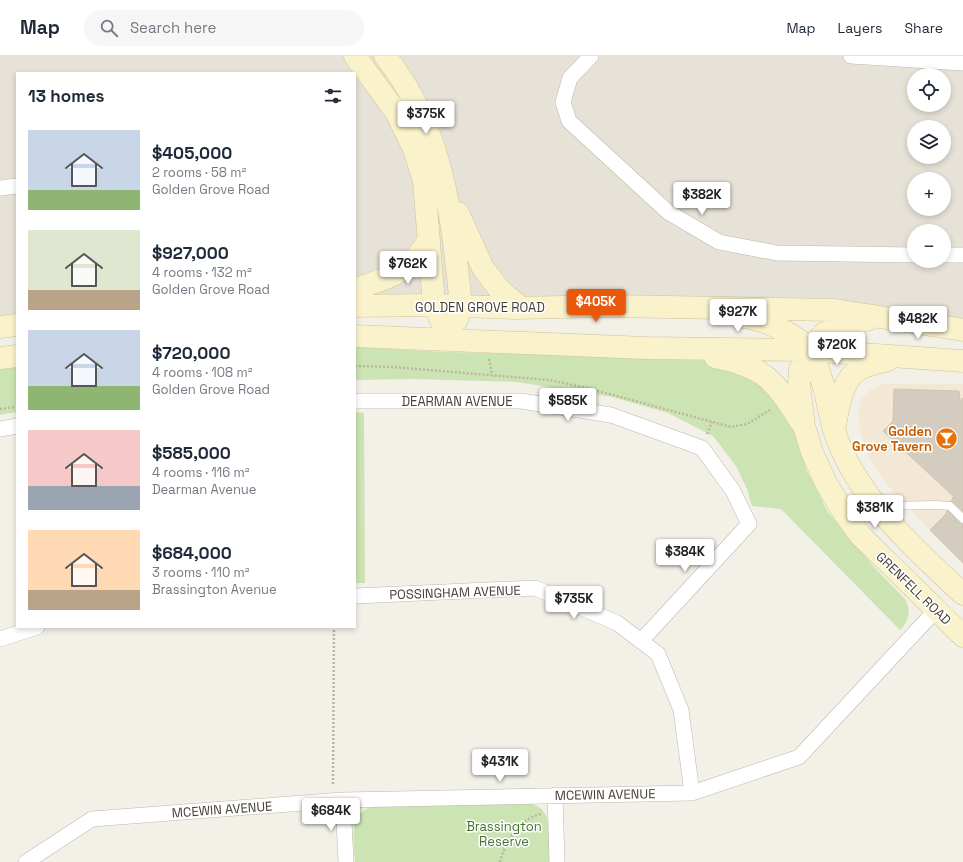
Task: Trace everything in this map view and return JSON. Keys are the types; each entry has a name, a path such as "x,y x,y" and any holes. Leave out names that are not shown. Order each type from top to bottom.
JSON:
{"main road":[{"path":"356,56 396,112 414,149 424,181 434,305 450,340"},
{"path":"385,56 405,84 418,109 432,142 443,176 483,268 499,289 521,308"},
{"path":"443,176 451,213 461,306 450,340"},
{"path":"356,289 393,275 406,268 414,261 429,240"},
{"name":"GOLDEN GROVE ROAD","path":"356,306 434,305 521,308 611,306 834,310 963,330"},
{"path":"670,307 748,318 767,323 780,328 812,350 834,430 850,466 864,489 924,558 963,594"},
{"name":"GRENFELL ROAD","path":"878,317 838,327 823,334 812,350 800,369 799,384 804,426 812,452 826,483 844,513 860,535 963,636"},
{"path":"0,327 16,325"},
{"path":"356,336 673,348 812,350 963,361"},
{"path":"673,348 738,362 766,376 776,385 804,426"},
{"path":"0,358 16,356"},
{"path":"834,430 843,391 854,372 863,367 900,356"}],"street":[{"path":"591,56 570,78 563,102 569,121 668,212 719,242 777,253 907,255"},
{"path":"851,56 963,63"},
{"path":"0,188 16,186"},
{"path":"951,255 963,255"},
{"name":"DEARMAN AVENUE","path":"356,401 521,401 611,415 702,448 733,491 750,524 641,641"},
{"path":"0,429 16,426"},
{"name":"POSSINGHAM AVENUE","path":"356,596 535,588 617,623 658,654 681,710 692,792"},
{"name":"MCEWIN AVENUE","path":"26,862 92,819 338,801 692,792 799,756 936,610"},
{"path":"0,639 33,628"},
{"path":"554,795 557,862"},
{"path":"338,801 346,862"}],"lane":[{"path":"879,506 950,506 963,519"}],"path":[{"path":"489,359 492,375"},
{"path":"356,366 492,375 556,382 731,427 747,424 772,409 785,397"},
{"path":"0,409 16,407"},
{"path":"334,628 338,801"},
{"path":"500,862 508,841 519,827 536,815 555,812"}],"shaded area":[{"path":"0,56 963,56 963,330 900,320 356,306 356,72 16,72 16,325 0,327"},
{"path":"882,384 963,384 963,563 898,498 881,477 868,455 860,428 858,412 861,399 870,390"}],"green space":[{"path":"356,347 447,352 662,357 707,359 736,363 784,403 807,471 828,512 875,568 906,600 909,612 907,620 900,630 781,509 752,506 747,489 736,466 713,436 668,413 613,397 517,382 412,379 356,380"},
{"path":"16,364 16,412 0,415 0,366"},
{"path":"356,412 364,413 365,583 357,583"},
{"name":"Brassington Reserve","path":"531,803 539,807 547,818 550,833 550,862 355,862 354,828 360,814 366,809 375,806"}],"building":[{"path":"894,389 959,391 960,401 963,398 963,505 883,431 893,421"},
{"path":"953,497 963,505 963,563 930,530 946,514"}],"place":[{"name":"Golden Grove Tavern","path":"947,438"}]}
